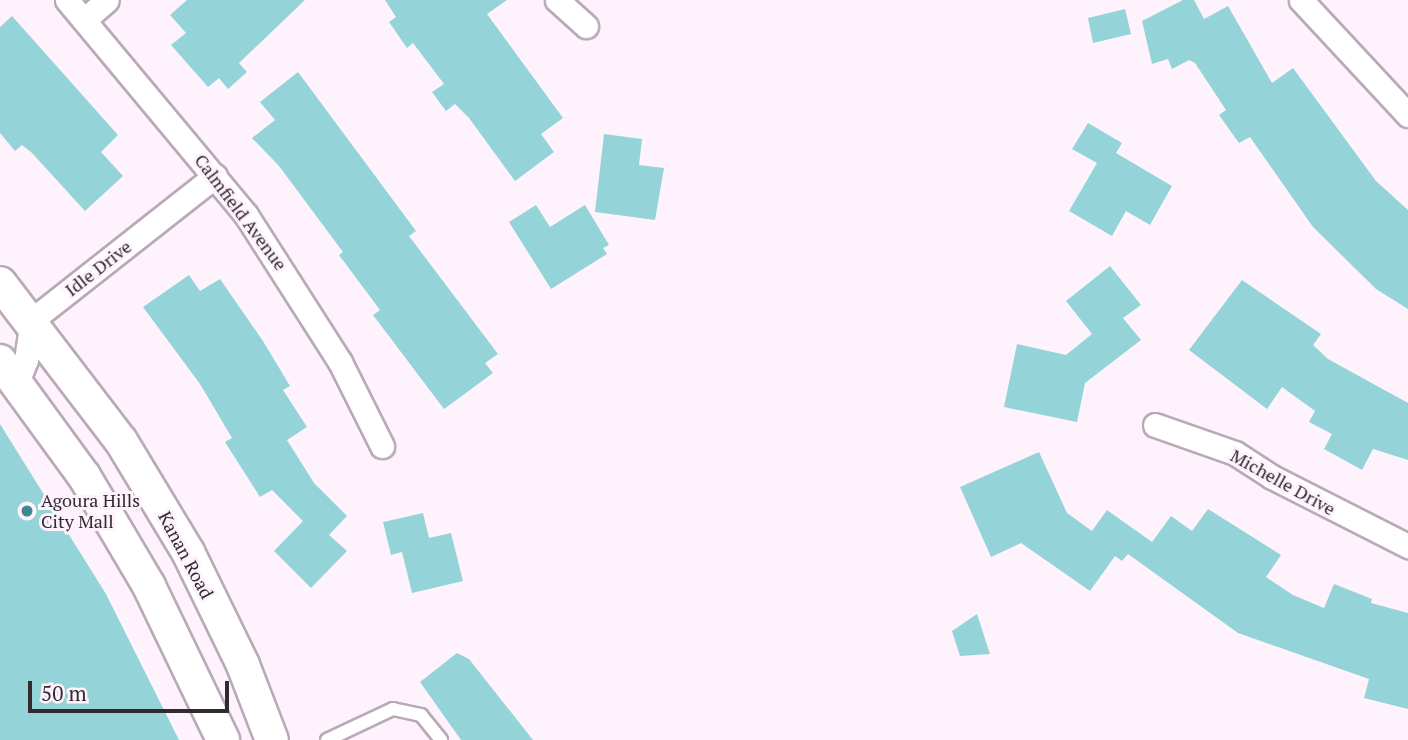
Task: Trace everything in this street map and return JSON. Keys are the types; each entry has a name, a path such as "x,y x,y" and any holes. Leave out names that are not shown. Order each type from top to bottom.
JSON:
{"main road":[{"name":"Kanan Road","path":"0,284 32,320 121,441 188,552 243,665 272,740"},
{"path":"8,372 84,476 149,586 223,740"}],"street":[{"name":"Calmfield Avenue","path":"67,0 215,176 291,279 340,362 382,446"},
{"path":"85,20 107,0"},
{"path":"557,0 586,26"},
{"path":"1301,0 1408,115"},
{"name":"Idle Drive","path":"32,320 215,176"},
{"path":"8,372 26,360 32,320"},
{"name":"Michelle Drive","path":"1155,425 1235,453 1272,477 1408,546"}],"lane":[{"path":"327,740 393,709 421,715 441,740"}],"building":[{"path":"187,0 305,0 239,63 247,72 228,89 219,78 208,87 171,45 186,33 170,15"},
{"path":"385,0 507,0 487,14 563,118 541,134 554,152 515,181 469,118 455,104 446,111 432,92 444,84 413,43 407,48 389,22 396,17"},
{"path":"1183,0 1194,0 1204,19 1228,6 1272,83 1293,68 1376,181 1408,210 1408,309 1376,289 1313,227 1250,137 1239,143 1219,115 1226,110 1195,63 1189,60 1172,69 1168,59 1152,64 1142,21"},
{"path":"1125,9 1131,34 1093,43 1088,18"},
{"path":"12,16 118,135 101,152 123,176 85,211 32,153 22,145 15,151 0,133 0,27"},
{"path":"298,72 416,231 409,236 498,354 485,363 493,373 444,409 373,315 380,310 339,255 343,252 279,166 252,138 275,120 260,102"},
{"path":"1088,123 1122,143 1116,153 1172,186 1150,225 1126,211 1112,236 1069,211 1097,163 1072,149"},
{"path":"604,134 642,139 639,165 664,168 655,220 595,212"},
{"path":"536,205 550,227 585,205 609,245 603,248 607,254 551,289 509,222"},
{"path":"1110,266 1141,305 1123,318 1141,340 1085,383 1077,422 1004,407 1017,344 1066,355 1092,334 1066,301"},
{"path":"189,275 200,291 220,279 263,341 290,386 283,390 307,427 287,440 314,483 347,516 329,535 347,551 311,588 274,551 303,521 272,490 260,497 225,442 232,438 200,384 143,307"},
{"path":"1242,280 1321,334 1313,345 1328,359 1408,403 1408,460 1373,449 1362,470 1324,449 1332,434 1309,422 1315,411 1282,387 1267,409 1189,350"},
{"name":"Agoura Hills City Mall","path":"0,424 106,594 179,740 0,740"},
{"path":"1039,452 1067,513 1092,531 1107,510 1152,542 1171,516 1192,531 1208,509 1281,555 1266,577 1293,595 1324,608 1334,584 1372,599 1371,603 1408,613 1408,709 1364,698 1369,679 1238,633 1128,554 1122,561 1115,556 1090,591 1021,543 991,557 960,487"},
{"path":"423,513 429,538 451,533 463,581 412,593 402,552 391,555 383,522"},
{"path":"977,614 990,654 960,656 952,631"},
{"path":"457,653 469,659 533,740 461,740 420,682"}],"place":[{"name":"Agoura Hills City Mall","path":"27,511"}]}
